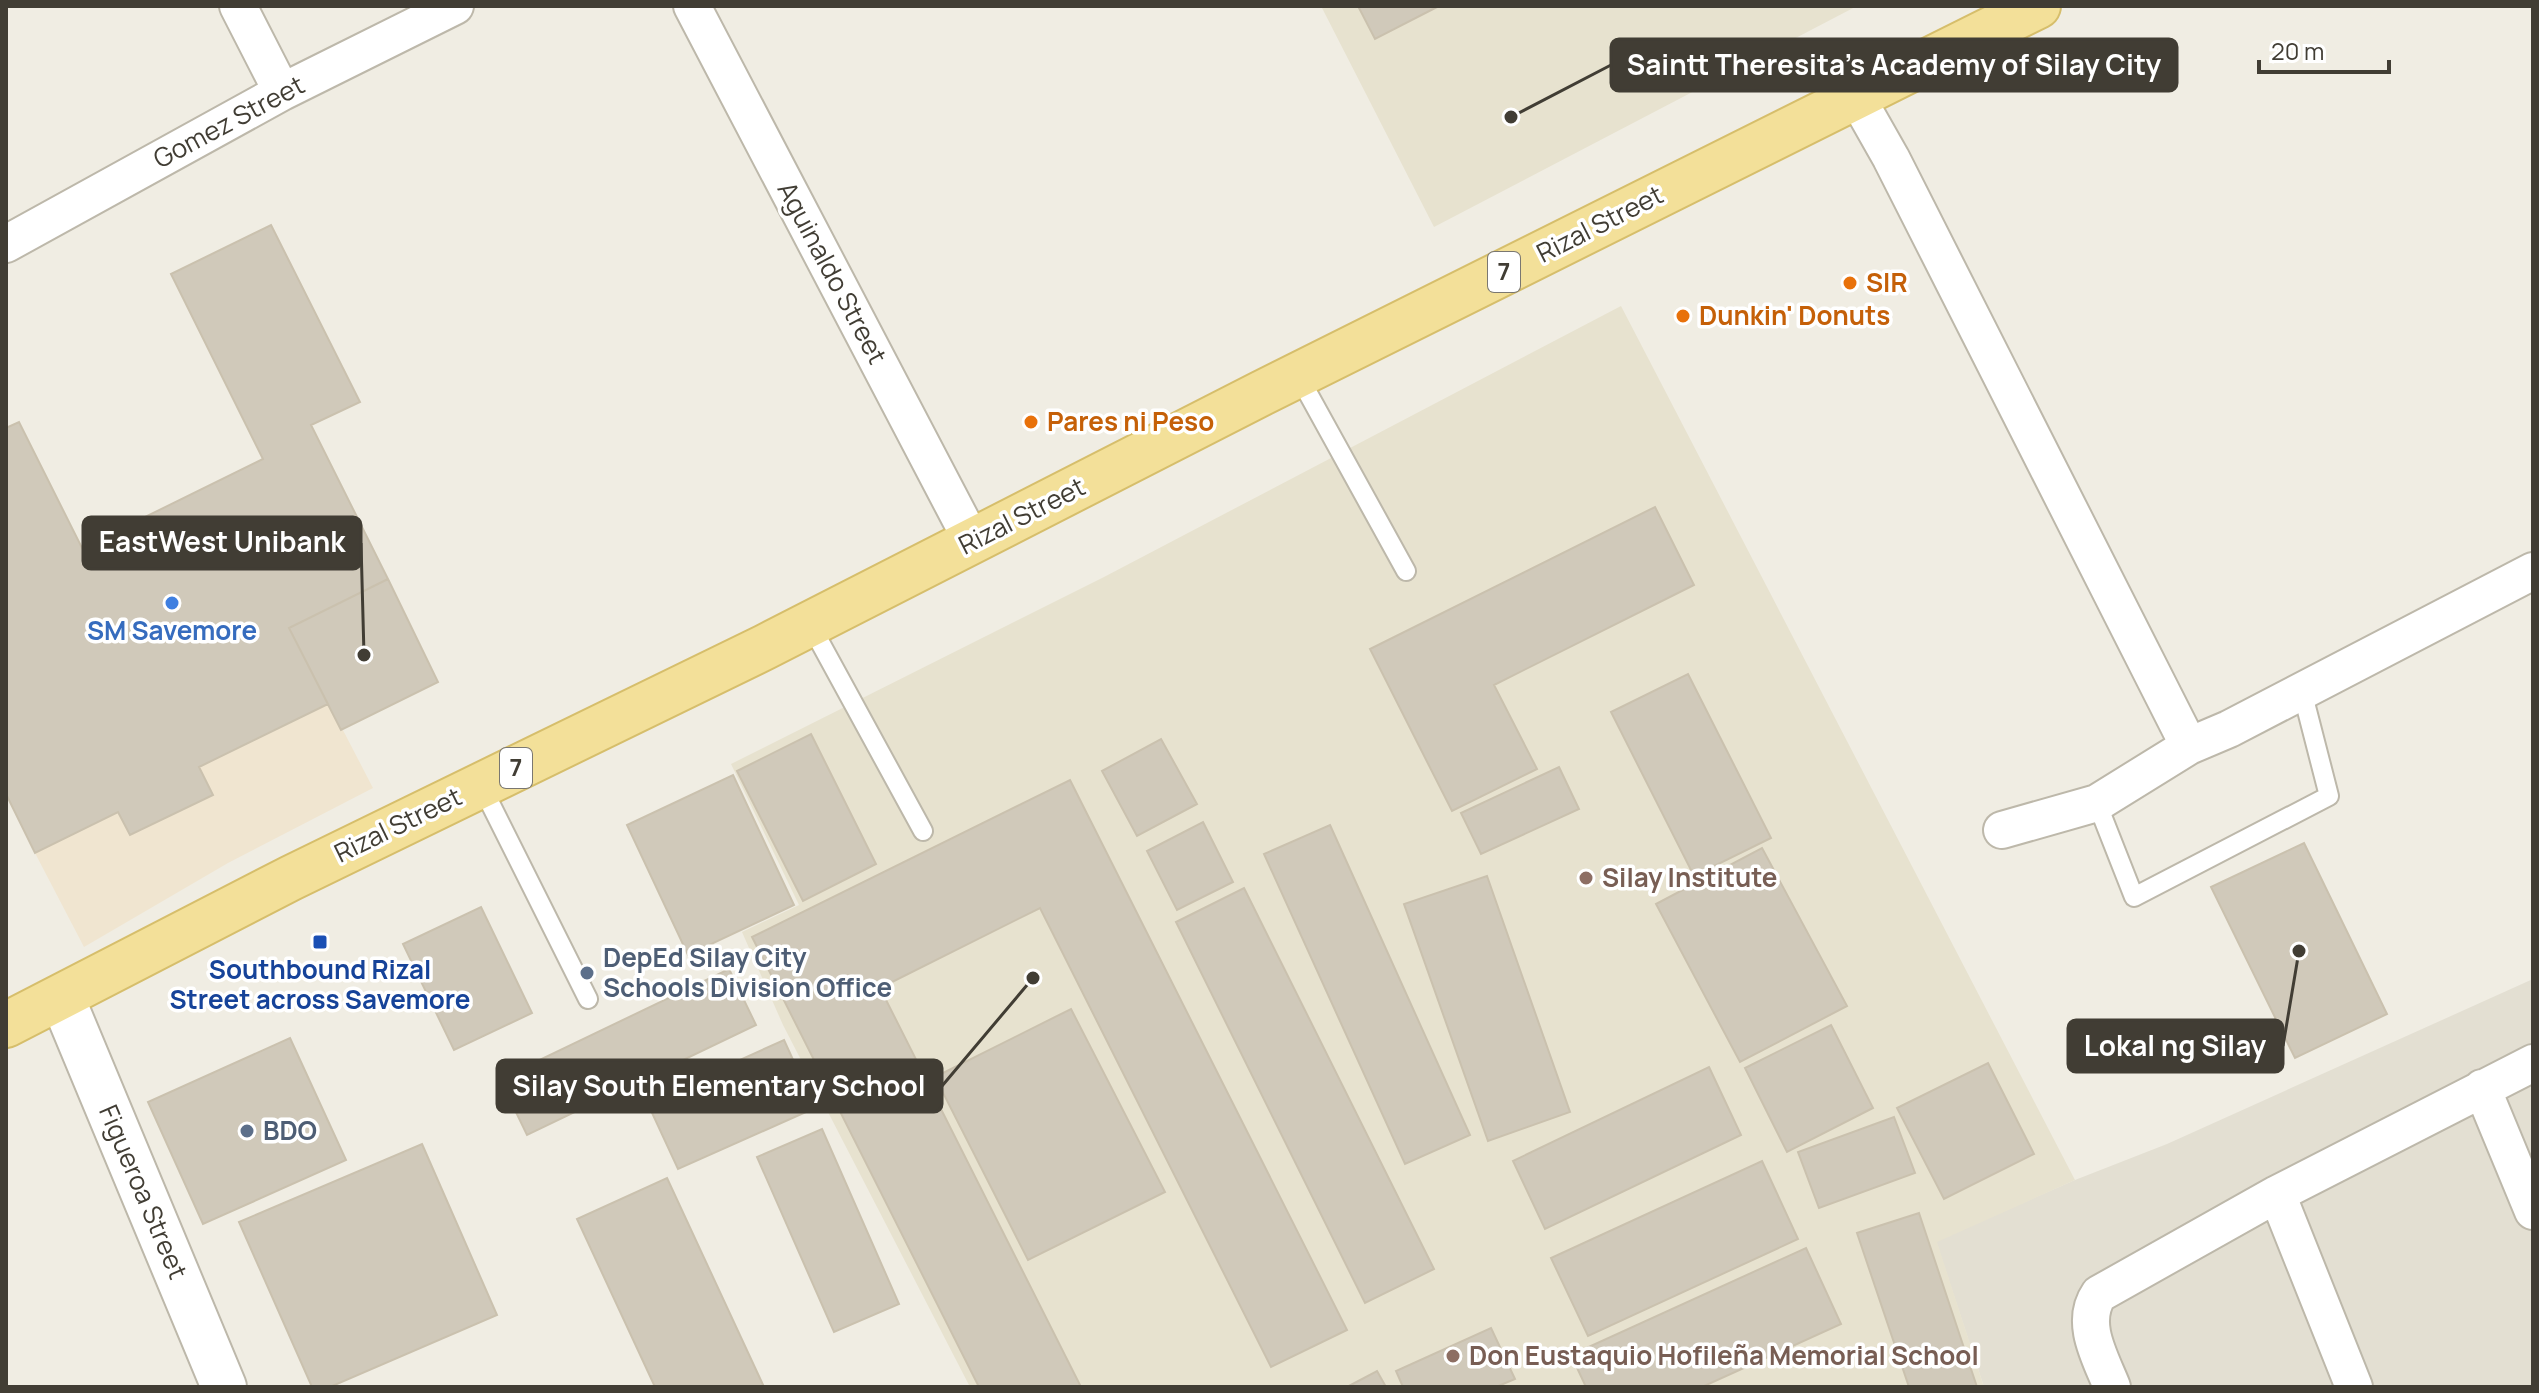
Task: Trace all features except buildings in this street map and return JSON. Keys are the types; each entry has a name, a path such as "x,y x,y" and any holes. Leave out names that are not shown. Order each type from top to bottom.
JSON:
{"main road":[{"name":"Rizal Street","path":"6,1025 291,878 810,624 2038,6"}],"street":[{"path":"238,6 282,92"},
{"name":"Gomez Street","path":"6,244 282,92 455,6"},
{"name":"Aguinaldo Street","path":"692,6 972,541"},
{"path":"1857,98 1899,172 2189,746"},
{"path":"2002,830 2097,803 2189,746 2229,729 2533,571"},
{"name":"Figueroa Street","path":"62,998 224,1387"},
{"path":"2112,1387 2094,1342 2090,1321 2091,1305 2099,1294 2277,1194 2533,1063"},
{"path":"2482,1088 2533,1211"},
{"path":"2277,1194 2354,1387"}],"lane":[{"path":"1299,377 1406,571"},
{"path":"810,624 923,831"},
{"path":"2097,803 2134,897 2329,796 2302,691"},
{"path":"481,785 588,999"}],"shaded area":[{"path":"1321,6 1857,6 1434,227"},
{"name":"SM Savemore","path":"271,225 360,402 311,426 290,628 373,788 228,863 84,947 35,853 6,428 19,422 82,548 263,460 171,274"},
{"name":"Silay Institute","path":"1621,306 2075,1180 1937,1242 1984,1387 970,1387 783,1025 742,932 799,905 731,764 1104,577"},
{"path":"2533,979 2533,1387 1984,1387 1936,1241 2075,1180 2167,1144"}],"place":[{"name":"Saintt Theresita's Academy of Silay City","path":"1511,117"},
{"name":"SIR","path":"1850,283"},
{"name":"Dunkin' Donuts","path":"1683,316"},
{"name":"Pares ni Peso","path":"1031,422"},
{"name":"SM Savemore","path":"172,603"},
{"name":"EastWest Unibank","path":"364,655"},
{"name":"Silay Institute","path":"1586,878"},
{"name":"Southbound Rizal Street across Savemore","path":"320,942"},
{"name":"Lokal ng Silay","path":"2299,951"},
{"name":"DepEd Silay City Schools Division Office","path":"587,973"},
{"name":"Silay South Elementary School","path":"1033,978"},
{"name":"BDO","path":"247,1131"},
{"name":"Don Eustaquio Hofileña Memorial School","path":"1453,1356"}]}
